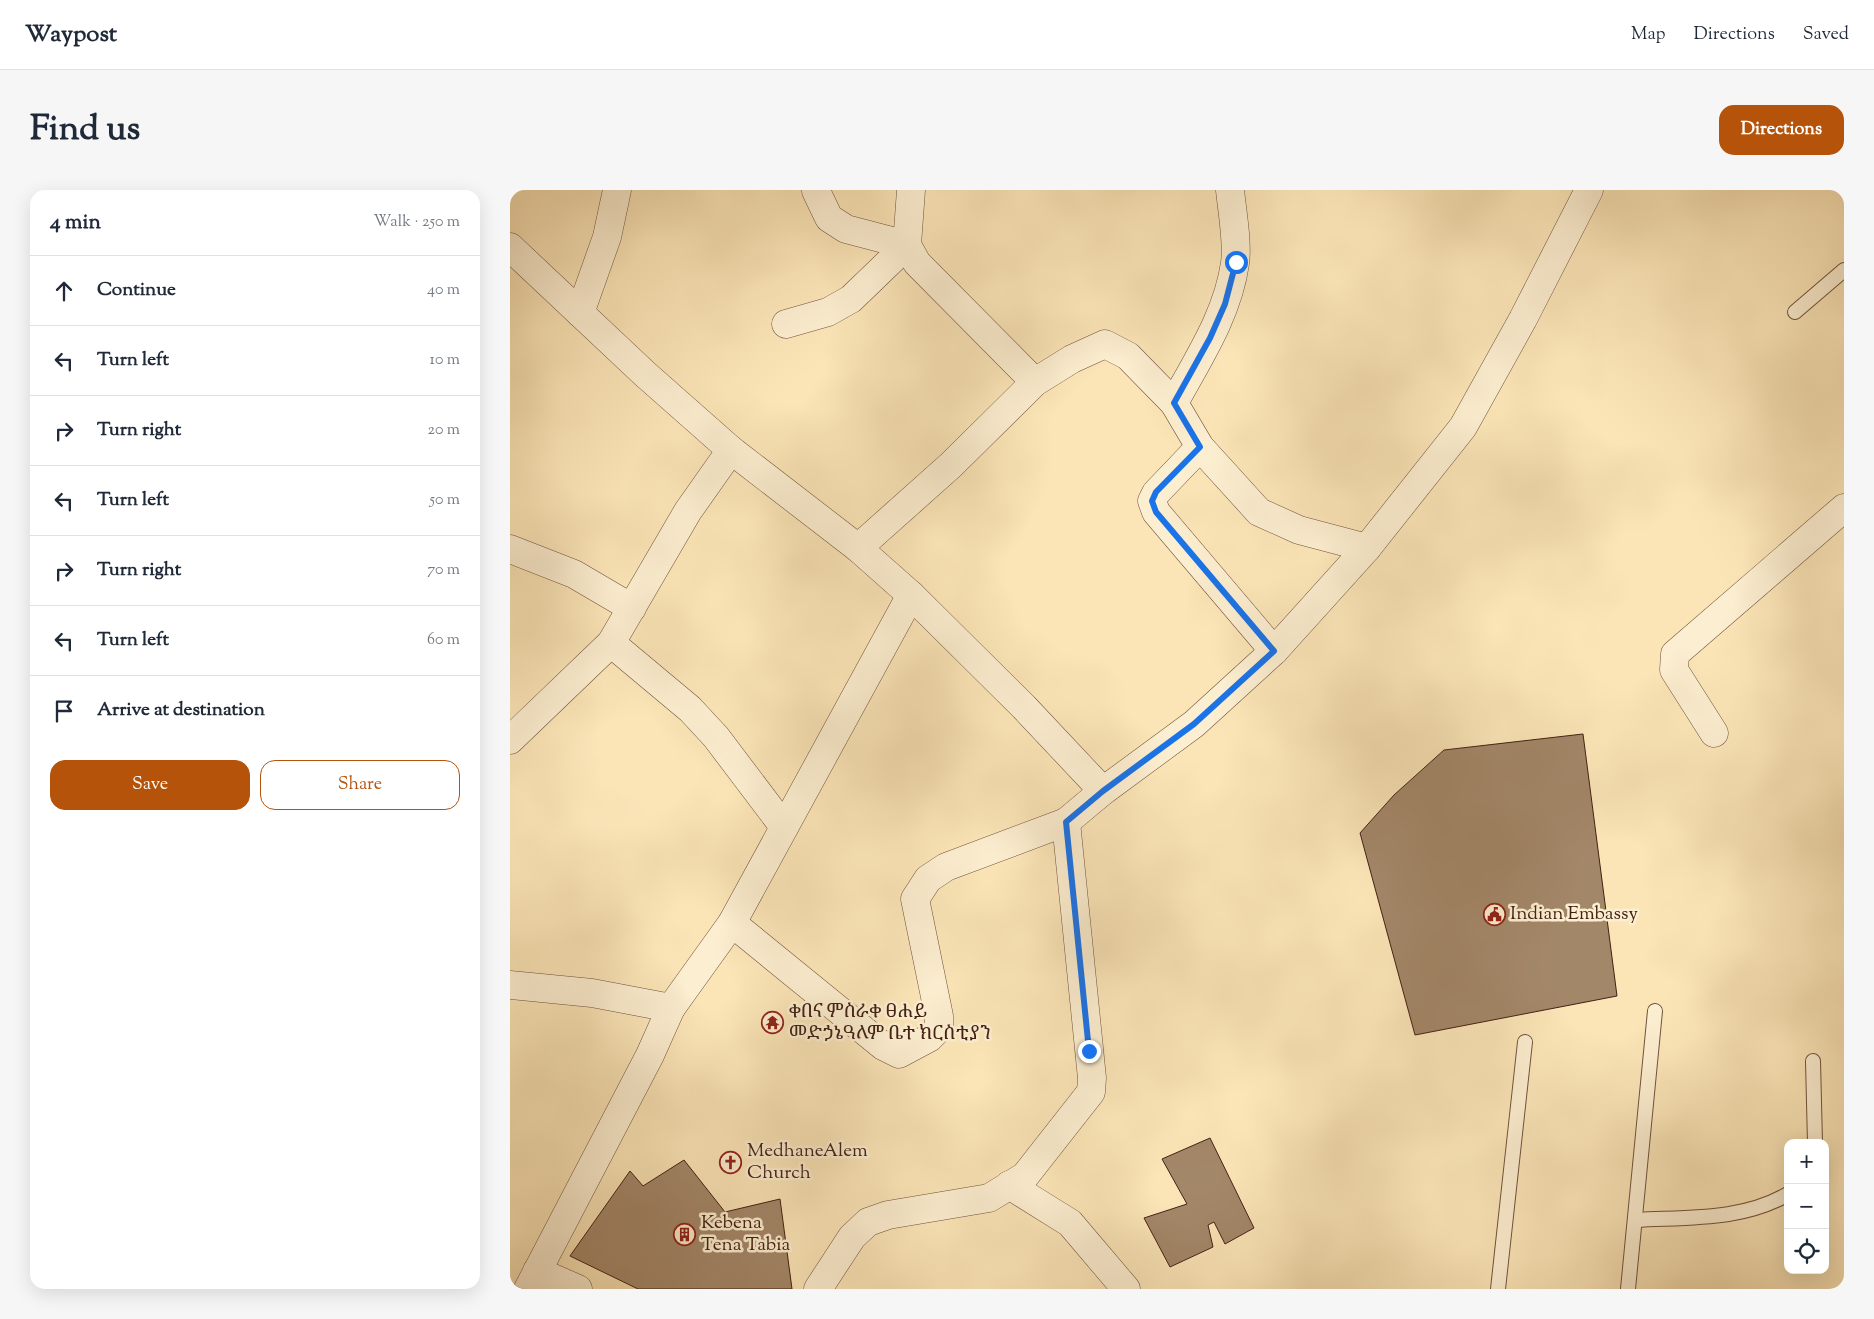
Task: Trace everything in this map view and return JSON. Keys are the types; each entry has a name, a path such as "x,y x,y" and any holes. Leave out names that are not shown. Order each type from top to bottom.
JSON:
{"street":[{"path":"580,313 607,237 617,190"},
{"path":"911,190 907,245 916,263 1035,382"},
{"path":"1174,403 1210,338 1236,262 1230,190"},
{"path":"732,923 883,1046 899,1054 929,1038 939,1028 939,1016 915,899 928,880 946,867 1066,822 1103,791 1194,724 1274,651 1367,548 1463,427 1524,319 1589,190"},
{"path":"816,191 829,218 846,230 907,245"},
{"path":"786,324 828,312 851,299 907,245"},
{"path":"512,253 731,450 858,548 911,595 1024,707 1103,791"},
{"path":"858,548 951,464 1035,382 1072,360 1105,344 1128,356 1174,403 1200,447 1259,512 1299,530 1367,548"},
{"path":"1200,447 1156,492 1152,501 1156,512 1274,651"},
{"path":"510,740 611,643 688,511 731,450"},
{"path":"1714,733 1674,670 1675,654 1844,508"},
{"path":"510,549 574,574 632,608"},
{"path":"578,1289 533,1280 650,1055 671,1008 732,923 911,595"},
{"path":"611,643 690,709 716,736 784,827"},
{"path":"818,1289 852,1237 868,1222 888,1215 989,1198 1024,1176 1091,1092 1092,1078 1066,822"},
{"path":"510,985 592,993 671,1008"},
{"path":"1009,1185 1070,1224 1126,1289"}],"lane":[{"path":"1795,312 1844,270"},
{"path":"1628,1289 1636,1220 1654,1010"},
{"path":"1498,1289 1525,1042"},
{"path":"1813,1062 1815,1139"},
{"path":"1636,1220 1732,1215 1769,1205 1784,1196"}],"building":[{"name":"Indian Embassy","path":"1583,734 1617,996 1415,1035 1360,833 1394,795 1444,750"},
{"path":"1210,1138 1254,1228 1225,1244 1214,1222 1208,1225 1213,1247 1170,1267 1144,1218 1187,1204 1162,1159"},
{"name":"Kebena Tena Tabia","path":"684,1160 725,1212 780,1199 792,1289 638,1289 570,1256 630,1171 643,1186"}],"place":[{"name":"Indian Embassy","path":"1494,914"},
{"name":"ቀበና ምስራቀ ፀሐይ መድኃኔዓለም ቤተ ክርስቲያን","path":"773,1023"},
{"name":"MedhaneAlem Church","path":"731,1162"},
{"name":"Kebena Tena Tabia","path":"685,1234"}],"route":[{"path":"1089,1051 1066,822 1103,791 1194,724 1274,651 1156,512 1152,501 1156,492 1200,447 1184,423 1174,403 1210,338 1225,304 1236,262"}]}
